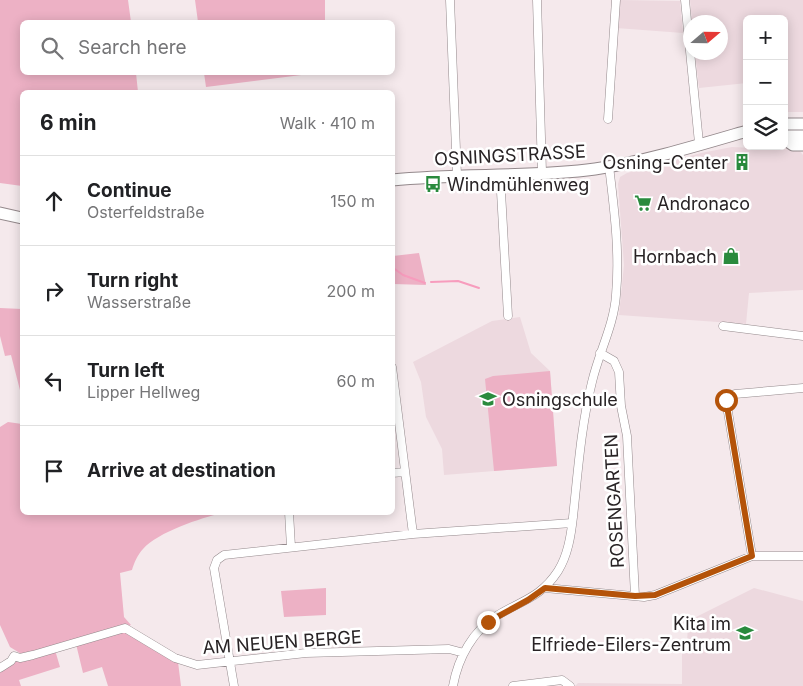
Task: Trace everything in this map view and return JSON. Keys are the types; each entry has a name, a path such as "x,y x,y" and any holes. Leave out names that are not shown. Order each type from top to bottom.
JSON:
{"main road":[{"path":"788,124 802,123"},
{"name":"OSNINGSTRASSE","path":"395,180 542,172 610,166 743,133"},
{"path":"788,138 803,136"},
{"path":"788,141 793,145 803,145"},
{"path":"0,213 20,218"}],"street":[{"path":"450,0 457,175"},
{"path":"536,0 542,172"},
{"path":"608,119 616,0"},
{"path":"685,0 699,143"},
{"path":"453,686 464,653 473,638 488,622 528,600 545,588 559,569 568,546 584,415 600,353 613,317 617,278 610,166"},
{"path":"500,174 508,316"},
{"path":"723,326 803,336"},
{"name":"ROSENGARTEN","path":"600,353 614,361 619,372 621,406 628,436 635,596"},
{"path":"752,556 726,400 735,394 803,388"},
{"path":"395,391 413,534"},
{"path":"395,473 405,472"},
{"path":"289,515 291,547"},
{"path":"234,686 214,568 217,560 224,554 413,534 572,523"},
{"path":"545,588 635,596 655,595 752,556 803,556"},
{"name":"AM NEUEN BERGE","path":"0,668 11,661 14,656 20,658 33,655 125,628 181,660 197,665 321,652 450,649 464,653"},
{"path":"513,686 562,680 570,686"}],"shaded area":[{"path":"0,0 128,0 131,20 20,20 20,75 136,75 138,90 20,90 20,186 0,183"},
{"path":"195,0 325,0 325,20 198,20"},
{"path":"619,0 680,1 683,33 616,28"},
{"path":"690,0 803,0 803,112 788,112 788,15 743,15 743,83 699,88 696,60 728,60 728,15 691,15"},
{"path":"204,75 301,75 206,87"},
{"path":"732,147 743,147 743,150 799,150 803,155 803,290 749,293 746,324 619,315 624,265 618,184 620,177 627,173 701,153"},
{"path":"419,253 426,285 395,284 395,256"},
{"path":"0,308 20,309 20,390 11,355 5,356 0,336"},
{"name":"Osningschule","path":"520,317 531,353 550,371 557,466 444,475 442,449 426,417 421,382 413,362 492,321"},
{"path":"550,371 557,466 494,471 485,379 493,376"},
{"path":"8,422 20,424 20,515 214,515 169,531 159,537 141,551 132,570 120,573 124,617 131,625 23,655 10,647 0,625 0,427"},
{"path":"326,588 326,615 284,617 281,591"},
{"name":"Kita im Elfriede-Eilers-Zentrum","path":"754,588 803,601 803,686 575,686 578,683 682,684 682,645 687,645 688,621"},
{"path":"124,631 178,662 181,686 108,686 102,667 83,673 76,644"},
{"path":"55,650 60,667 19,680 21,686 0,686 0,671 15,662"}],"waterway":[{"path":"395,269 403,275 425,283"},
{"path":"431,282 458,281 479,288"}],"place":[{"name":"Osning-Center","path":"742,162"},
{"name":"Windmühlenweg","path":"433,184"},
{"name":"Andronaco","path":"643,203"},
{"name":"Hornbach","path":"731,256"},
{"name":"Osningschule","path":"488,399"},
{"name":"Kita im Elfriede-Eilers-Zentrum","path":"745,633"}],"route":[{"path":"488,622 497,615 537,595 545,588 635,596 655,595 752,556 728,424 726,400"}]}
